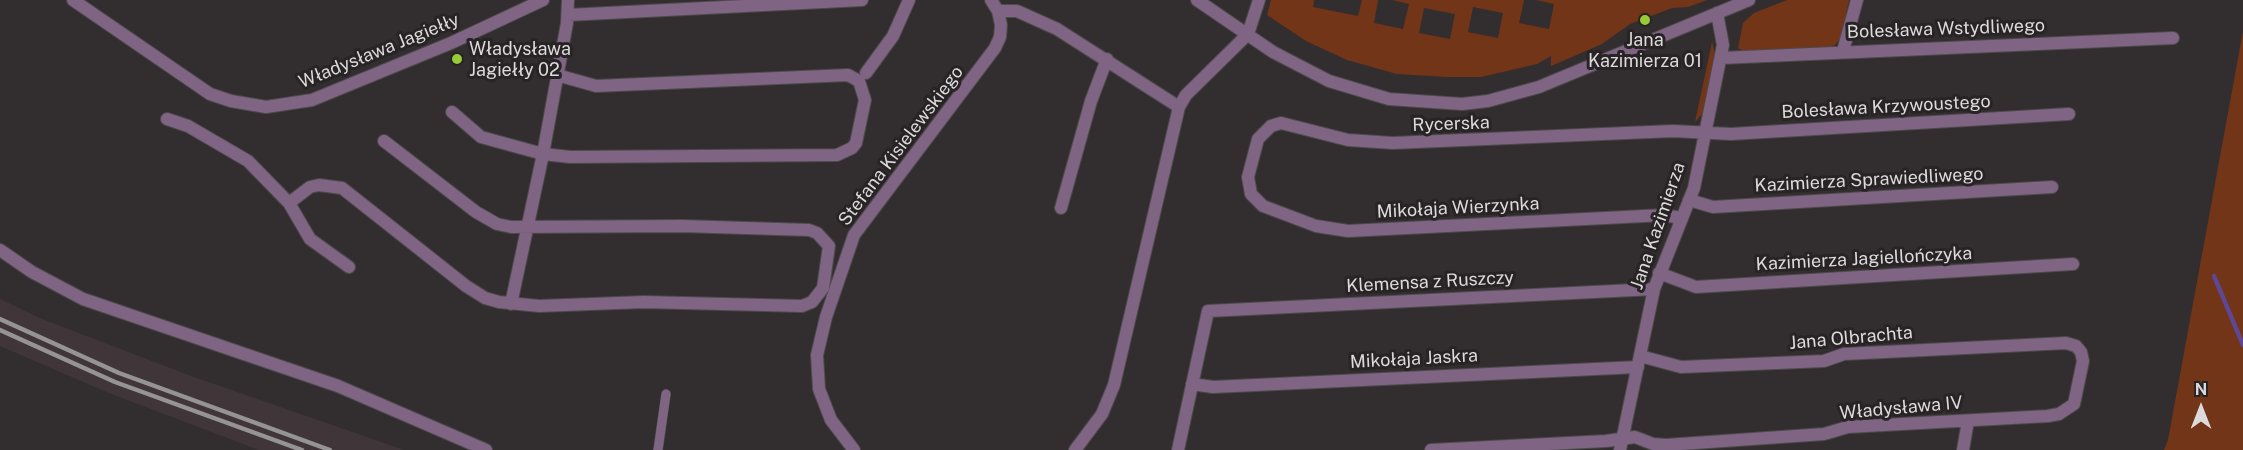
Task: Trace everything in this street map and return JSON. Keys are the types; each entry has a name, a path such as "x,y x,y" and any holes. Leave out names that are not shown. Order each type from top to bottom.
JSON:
{"street":[{"name":"Władysława Jagiełły","path":"73,0 210,94 231,101 266,107 297,104 320,97 451,43 543,0"},
{"path":"511,304 543,154 568,15 568,0"},
{"path":"568,15 759,3 862,0"},
{"path":"866,74 892,36 909,0"},
{"path":"1197,0 1273,52 1346,88 1389,99 1462,104 1496,99 1539,87 1749,0"},
{"path":"1075,450 1102,414 1114,385 1179,107 1186,95 1248,34 1259,0"},
{"path":"1843,51 1857,0"},
{"path":"994,5 1025,13 1107,59 1179,107"},
{"name":"Stefana Kisielewskiego","path":"854,450 831,420 819,388 817,355 826,317 854,235 995,48 1001,31 994,5"},
{"name":"Jana Kazimierza","path":"1622,444 1654,289 1689,200 1706,133 1723,45 1717,13"},
{"name":"Bolesława Wstydliwego","path":"1721,58 2173,38"},
{"path":"1061,208 1091,101 1107,59"},
{"path":"452,112 481,137 543,154 570,157 837,155 852,148 856,143 865,100 859,81 840,74 596,86 557,75"},
{"name":"Bolesława Krzywoustego","path":"1706,133 2069,114"},
{"path":"167,119 188,126 248,161 289,203 310,239 349,267"},
{"name":"Rycerska","path":"1249,189 1248,177 1258,138 1271,126 1281,123 1348,140 1377,144 1673,131 1706,133"},
{"path":"289,203 310,187 319,185 342,188 471,290 485,298 511,304 539,306 644,302 802,306 812,302 823,288 830,253 824,239 809,230 527,225 511,227 497,224 476,212 384,141"},
{"name":"Kazimierza Sprawiedliwego","path":"1689,200 1713,207 2052,187"},
{"name":"Mikołaja Wierzynka","path":"1249,189 1258,203 1275,212 1316,226 1348,231 1664,215 1681,218"},
{"path":"0,250 32,272 83,299 338,386 486,450"},
{"name":"Kazimierza Jagiellończyka","path":"1659,273 1696,287 2073,264"},
{"name":"Klemensa z Ruszczy","path":"1192,384 1208,311 1654,289"},
{"name":"Jana Olbrachta","path":"1639,361 1681,367 1824,361 1844,354 2066,343"},
{"name":"Władysława IV","path":"1431,450 1622,444 1635,436 1653,444 1666,445 1824,434 1848,428 2048,416 2068,409 2076,398 2083,361 2081,352 2076,346 2066,343"},
{"name":"Mikołaja Jaskra","path":"1192,384 1214,387 1639,361"},
{"path":"1178,450 1192,384"},
{"path":"1964,450 1968,421"}],"lane":[{"path":"658,450 666,394"}],"shaded area":[{"path":"1271,0 1314,0 1313,7 1358,16 1362,0 1378,0 1374,23 1403,29 1409,4 1392,0 1524,0 1519,23 1549,29 1554,4 1536,0 1707,0 1688,7 1672,8 1630,24 1602,44 1551,66 1551,56 1537,64 1481,77 1397,74 1347,60 1306,41 1267,15","holes":["1473,7 1503,13 1498,38 1468,32","1424,8 1455,14 1450,39 1419,33"]},
{"path":"1787,0 1849,0 1841,37 1836,44 1832,47 1744,51 1738,48 1743,23 1754,13"},
{"path":"2243,31 2243,450 2164,450 2168,440"},
{"path":"1712,42 1715,54 1702,114 1695,122"},
{"path":"0,299 42,319 191,376 404,450 259,450 109,393 0,346"}],"waterway":[{"path":"2214,276 2243,345"}],"railway":[{"path":"0,319 119,373 330,450"},
{"path":"0,330 115,382 302,450"}],"place":[{"name":"Jana Kazimierza 01","path":"1645,20"},
{"name":"Władysława Jagiełły 02","path":"457,59"}]}
